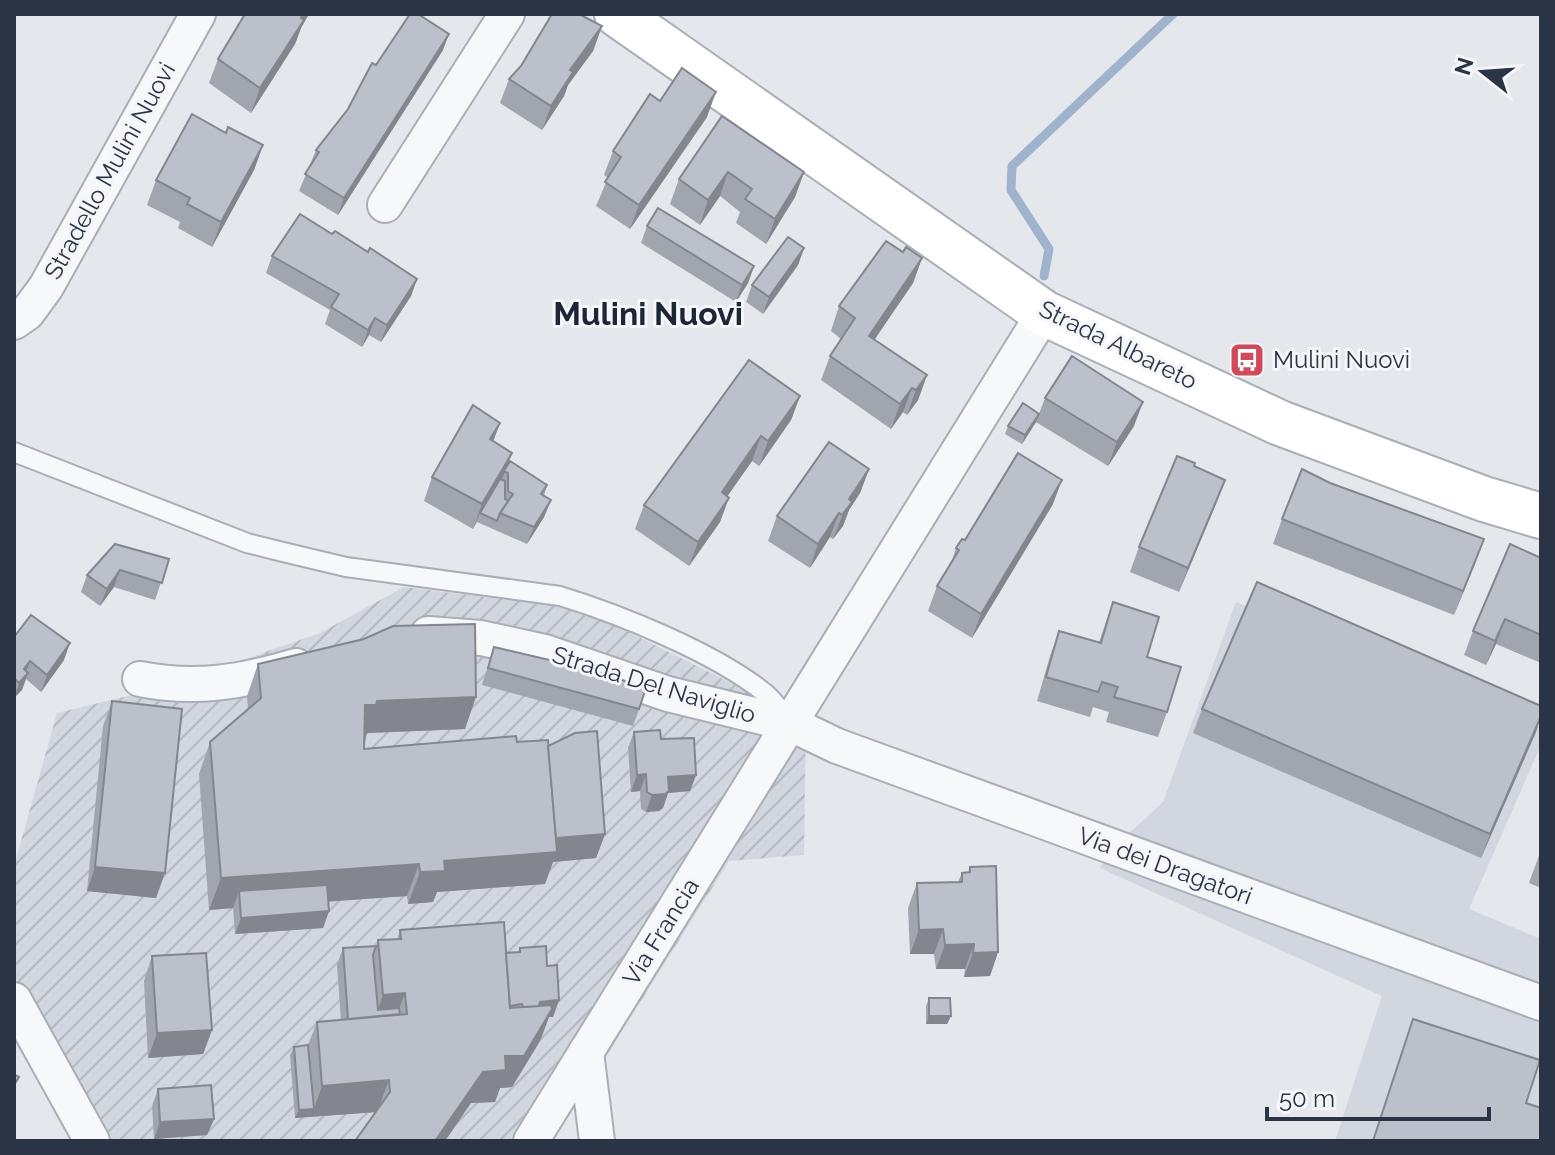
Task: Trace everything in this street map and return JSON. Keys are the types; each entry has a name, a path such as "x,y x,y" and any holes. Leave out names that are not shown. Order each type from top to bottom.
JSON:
{"street":[{"name":"Stradello Mulini Nuovi","path":"14,322 27,313 46,287 198,14"},
{"path":"385,205 507,14"},
{"name":"Strada Albareto","path":"617,14 1044,313 1280,423 1484,499 1541,516"},
{"path":"791,724 1044,313"},
{"name":"Strada Del Naviglio","path":"401,636 452,635 511,644 626,678 668,694 791,724"},
{"path":"140,679 169,685 225,684 331,656"},
{"name":"Via dei Dragatori","path":"791,724 837,746 1541,1003"},
{"name":"Via Francia","path":"531,1141 791,724"},
{"path":"14,1000 92,1141"},
{"path":"586,1052 597,1141"}],"lane":[{"path":"14,452 271,549 346,567 560,596 584,603 660,635 740,677 767,694 791,724"}],"shaded area":[{"path":"404,587 552,605 614,625 806,720 804,855 729,861 553,1141 77,1141 14,1024 14,866 57,713 165,687 320,633"},
{"path":"1236,602 1541,728 1541,745 1469,909 1541,939 1541,1141 1335,1141 1382,996 1100,868 1109,852 1163,802"}],"building":[{"path":"245,14 303,14 301,18 304,20 260,88 218,59"},
{"path":"410,14 418,14 449,34 344,198 305,174 319,152 316,150 348,109 372,63 376,65"},
{"path":"552,14 579,14 602,26 570,70 573,72 551,106 509,79 521,66"},
{"path":"682,68 716,92 639,205 605,182 621,157 613,151 650,94 660,101"},
{"path":"192,114 226,133 228,127 263,145 221,222 187,204 190,198 156,180"},
{"path":"722,116 804,172 775,219 745,199 752,189 728,172 708,200 679,179"},
{"path":"658,208 754,266 742,285 647,226"},
{"path":"300,214 368,252 370,248 417,279 387,325 375,318 368,330 331,307 339,294 272,256"},
{"path":"788,237 804,248 769,297 752,285"},
{"path":"886,241 903,252 906,247 922,258 869,336 927,375 900,404 830,356 855,318 839,306"},
{"path":"1072,356 1143,402 1117,442 1045,398"},
{"path":"749,360 800,396 768,441 761,436 742,463 722,492 729,498 698,542 644,505"},
{"path":"1023,403 1039,414 1025,435 1008,426"},
{"path":"473,405 500,423 490,439 512,453 482,504 432,477"},
{"path":"829,442 869,469 849,499 852,502 842,515 839,513 818,544 777,516"},
{"path":"1018,453 1062,480 981,614 937,586 959,550 956,548 962,539 965,540"},
{"path":"1177,456 1225,480 1188,568 1139,547"},
{"path":"510,461 547,485 541,494 551,500 534,527 500,513 513,494 508,491 508,473 504,471"},
{"path":"1302,469 1330,483 1484,539 1463,591 1282,519"},
{"path":"500,479 505,481 505,499 508,501 497,521 480,513"},
{"path":"115,544 169,559 162,583 120,570 107,589 87,575"},
{"path":"1510,544 1541,558 1541,635 1505,619 1495,641 1473,631"},
{"path":"1257,582 1541,706 1541,716 1490,834 1202,709"},
{"path":"1113,602 1159,617 1147,657 1181,667 1167,712 1114,697 1118,687 1102,682 1098,692 1046,677 1059,631 1101,643"},
{"path":"31,615 70,643 47,675 30,661 24,669 28,673 19,683 14,680 14,637"},
{"path":"475,624 476,697 377,701 376,705 365,705 364,749 516,736 517,742 548,740 557,852 444,861 445,871 420,872 419,864 221,878 210,742 261,698 258,664 364,639 393,626"},
{"path":"494,647 592,670 646,688 639,709 488,668"},
{"path":"112,701 182,709 165,873 95,867"},
{"path":"660,730 661,739 694,738 696,775 668,777 669,791 652,795 647,792 646,774 637,775 634,732"},
{"path":"597,731 605,834 556,838 548,746 575,733"},
{"path":"996,866 998,952 973,953 974,944 945,945 943,929 919,930 917,883 962,882 962,873 970,872 970,867"},
{"path":"327,885 329,911 241,918 239,891"},
{"path":"504,922 510,1008 551,1005 552,1009 524,1056 505,1056 506,1070 483,1072 435,1141 355,1141 390,1092 389,1080 322,1086 317,1022 407,1014 405,993 383,995 378,940 401,939 400,930"},
{"path":"376,946 373,955 378,1010 399,1008 400,1014 348,1019 343,948"},
{"path":"546,946 547,966 557,965 559,1000 540,1002 539,1006 510,1006 506,953 520,952 520,948"},
{"path":"206,953 212,1030 157,1033 152,956"},
{"path":"929,998 950,998 951,1016 929,1016"},
{"path":"1413,1019 1540,1060 1526,1103 1541,1108 1541,1141 1373,1141"},
{"path":"308,1045 314,1109 299,1110 294,1047"},
{"path":"211,1085 214,1119 160,1122 158,1089"}],"waterway":[{"path":"1044,276 1049,249 1011,190 1012,166 1173,14"}],"place":[{"name":"Mulini Nuovi","path":"1247,360"}],"district":[{"name":"Mulini Nuovi","path":"648,314"}]}
